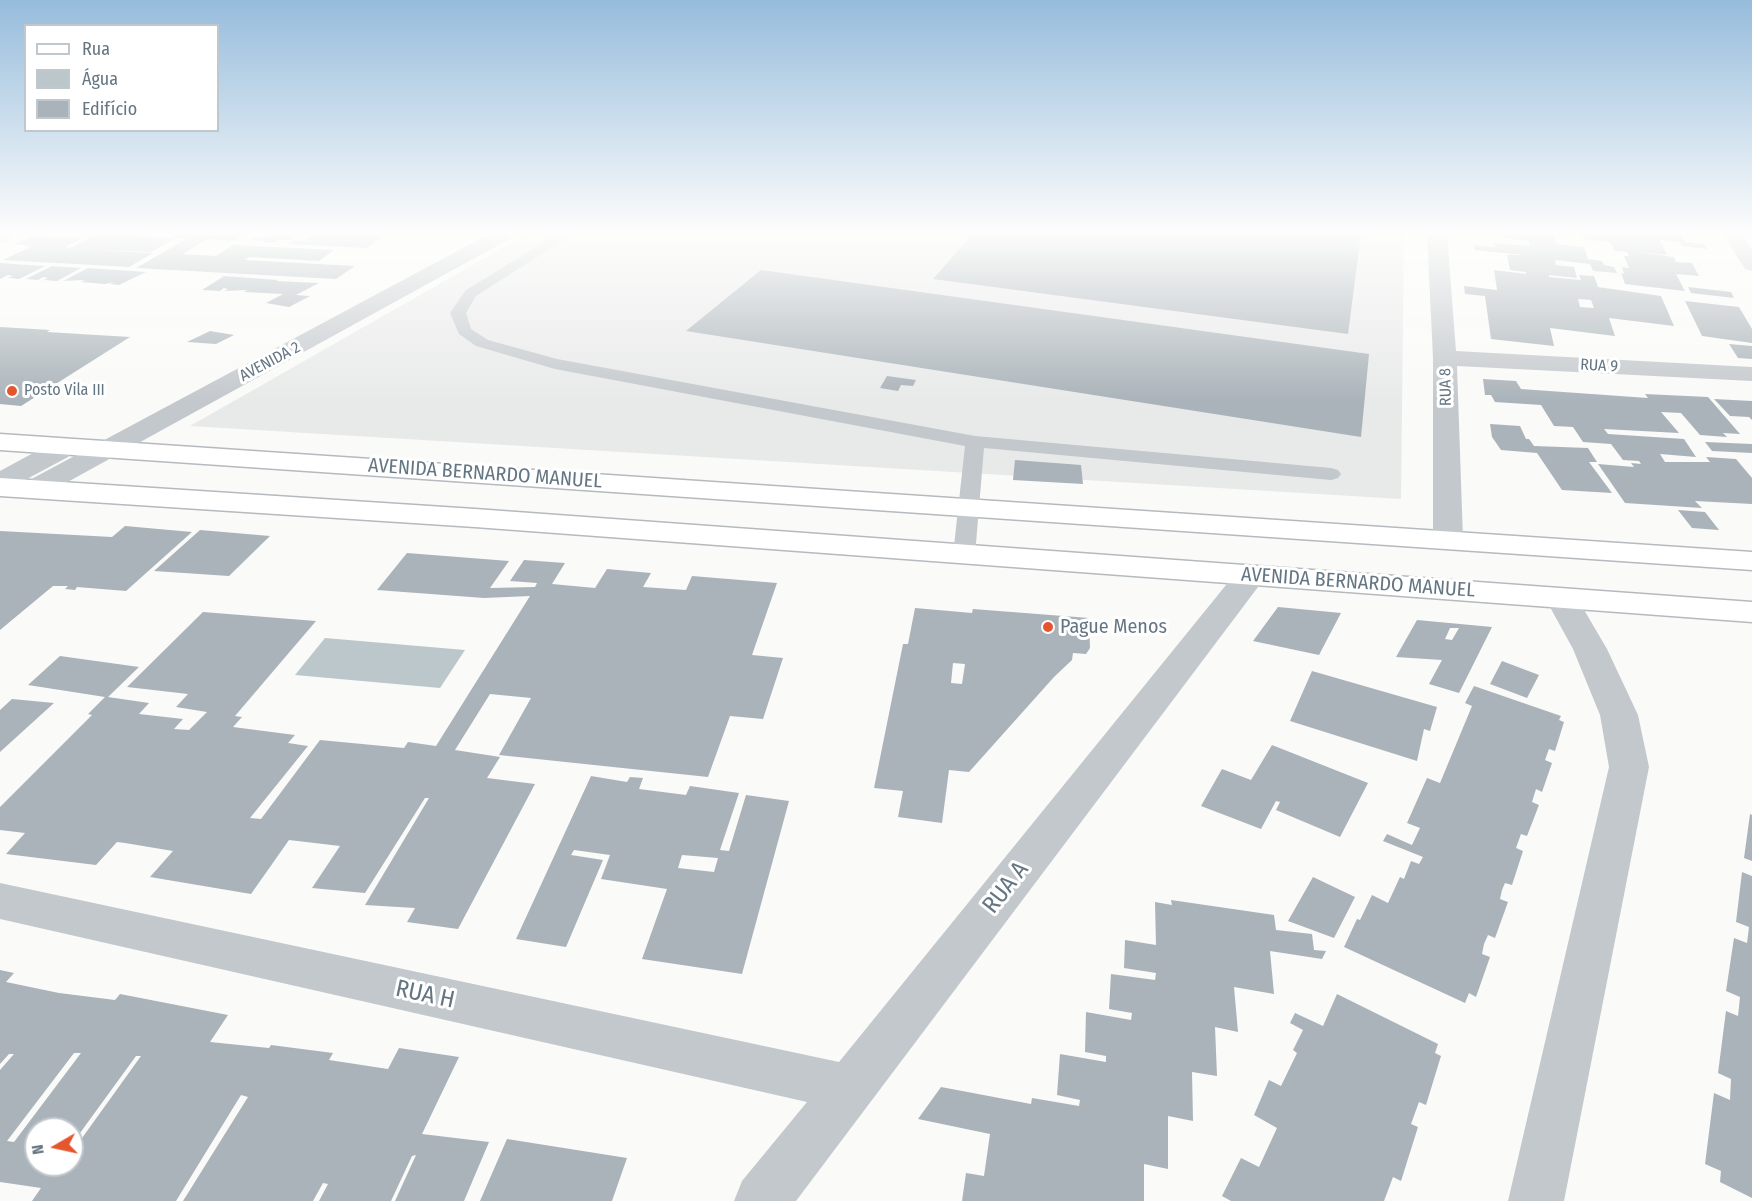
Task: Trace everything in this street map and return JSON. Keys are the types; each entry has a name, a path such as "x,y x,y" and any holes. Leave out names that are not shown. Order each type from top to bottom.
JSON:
{"main road":[{"name":"AVENIDA BERNARDO MANUEL","path":"0,442 1752,561"},
{"name":"AVENIDA BERNARDO MANUEL","path":"0,484 34,489 475,518 1752,612"}],"street":[{"name":"AVENIDA 2","path":"0,484 358,290"},
{"name":"AVENIDA 2","path":"34,489 401,290"},
{"name":"RUA 8","path":"1441,290 1445,357 1448,540"},
{"name":"RUA 9","path":"1445,357 1752,374"},
{"name":"RUA A","path":"762,1201 1250,576"},
{"path":"1536,1201 1629,767 1619,715 1590,650 1561,598"},
{"name":"RUA H","path":"0,902 850,1088"}],"lane":[{"path":"476,290 471,293 458,313 464,331 482,343 555,364 975,442 1331,474"},
{"path":"964,555 975,442"}],"shaded area":[{"path":"429,290 1403,290 1401,499 190,426"}],"water":[{"path":"325,638 465,650 440,688 295,675"}],"building":[{"path":"247,290 305,290 296,295 310,296 289,307 266,303 283,294 244,292"},
{"path":"736,290 906,290 1369,354 1361,437 686,331"},
{"path":"1016,290 1354,290 1348,334"},
{"path":"1465,290 1619,290 1661,296 1674,326 1609,318 1615,336 1550,328 1554,346 1491,339 1485,296 1465,294","holes":["1578,299 1591,300 1594,308 1580,307"]},
{"path":"1690,290 1731,292 1734,298 1691,293"},
{"path":"1685,301 1739,307 1752,329 1752,343 1702,336"},
{"path":"0,327 130,337 21,406 0,404"},
{"path":"210,331 234,335 216,344 187,342"},
{"path":"1729,344 1752,346 1752,359 1738,358"},
{"path":"887,376 916,380 913,386 901,385 898,391 880,388"},
{"path":"1483,379 1516,381 1521,389 1648,398 1645,394 1708,397 1740,434 1723,433 1727,437 1700,435 1681,413 1661,412 1679,433 1604,429 1608,434 1684,439 1696,457 1660,454 1665,462 1710,462 1706,457 1736,459 1752,478 1752,504 1695,501 1702,508 1625,503 1598,464 1634,467 1631,463 1641,464 1639,461 1623,460 1611,444 1583,442 1573,427 1554,426 1541,405 1495,402 1491,395 1485,395"},
{"path":"1714,399 1752,401 1752,420 1749,417 1730,416"},
{"path":"1490,424 1520,426 1526,439 1529,439 1534,446 1588,448 1597,462 1589,462 1612,493 1562,490 1537,453 1501,450 1492,437"},
{"path":"1705,442 1752,444 1752,453 1712,451"},
{"path":"1015,460 1081,465 1083,484 1013,480"},
{"path":"1678,510 1705,512 1719,530 1692,528"},
{"path":"125,526 192,532 126,591 77,587 75,590 65,589 68,586 53,586 0,630 0,531 112,537"},
{"path":"200,530 270,536 229,576 154,571"},
{"path":"407,553 509,561 490,588 535,587 537,583 510,581 524,560 565,563 552,584 595,588 607,569 651,573 643,587 686,590 692,576 777,583 752,655 783,658 763,719 730,716 708,777 499,755 531,698 490,694 455,750 500,757 487,778 535,784 458,929 407,922 415,908 365,905 429,798 425,798 365,893 312,888 340,846 289,840 251,894 150,877 173,851 125,843 117,842 96,865 6,854 25,833 0,830 0,807 92,715 88,714 105,697 28,685 60,656 139,667 108,697 149,703 139,714 183,719 174,729 189,730 207,712 176,707 188,694 127,687 203,612 316,621 235,716 242,717 233,727 295,735 288,743 308,746 250,818 261,819 320,740 404,748 408,742 436,746 530,596 484,598 377,590"},
{"path":"1278,607 1341,613 1319,655 1253,641"},
{"path":"915,608 972,613 973,609 1089,618 1090,648 1086,654 1073,653 1072,660 969,772 949,770 942,823 898,817 903,791 874,788 903,644 908,644","holes":["953,663 965,664 962,684 951,683"]},
{"path":"1417,620 1492,627 1459,693 1429,684 1442,660 1396,657","holes":["1450,628 1459,628 1452,640 1445,639"]},
{"path":"1502,661 1539,675 1527,698 1490,684"},
{"path":"1312,671 1437,707 1430,731 1424,729 1417,761 1290,721"},
{"path":"1474,686 1561,716 1559,720 1564,722 1555,751 1549,749 1545,760 1552,763 1542,792 1536,789 1532,802 1539,805 1527,836 1521,834 1516,848 1523,851 1512,885 1505,883 1502,890 1500,899 1508,902 1495,938 1488,935 1484,944 1482,954 1490,957 1476,997 1469,993 1465,1003 1344,947 1357,919 1360,920 1372,895 1388,903 1400,877 1404,879 1411,861 1419,864 1423,857 1383,841 1387,834 1412,845 1420,828 1407,823 1427,778 1440,783 1472,706 1465,703"},
{"path":"12,699 54,703 0,752 0,710"},
{"path":"1272,745 1368,783 1340,837 1276,810 1280,802 1276,801 1261,829 1201,806 1222,769 1251,780"},
{"path":"591,776 627,782 630,777 643,778 639,789 686,795 690,786 739,793 720,850 729,851 746,795 789,801 742,974 642,959 667,889 601,879 610,855 574,850 571,855 603,860 566,947 516,939","holes":["682,855 718,858 714,872 678,868"]},
{"path":"1750,814 1752,815 1752,861 1744,858"},
{"path":"1742,872 1752,876 1752,1198 1720,1182 1721,1171 1705,1164 1714,1093 1730,1100 1731,1079 1718,1073 1726,1011 1738,1016 1740,997 1726,991 1734,938 1747,943 1749,927 1736,922"},
{"path":"1313,877 1355,897 1334,938 1288,921"},
{"path":"1171,900 1274,915 1276,930 1312,934 1314,950 1326,951 1322,959 1270,951 1274,994 1234,987 1238,1032 1215,1027 1217,1076 1192,1072 1193,1121 1168,1116 1168,1169 1144,1164 1144,1201 962,1201 966,1173 984,1176 990,1134 918,1119 941,1087 1031,1104 1032,1098 1079,1106 1080,1100 1057,1095 1060,1054 1106,1062 1106,1056 1085,1052 1086,1012 1131,1020 1132,1013 1109,1009 1111,974 1155,980 1156,973 1124,968 1125,940 1156,945 1155,902 1172,905"},
{"path":"0,970 14,973 6,982 59,993 115,1000 120,994 228,1015 210,1042 269,1048 271,1045 333,1053 329,1060 388,1069 399,1048 459,1057 422,1134 489,1142 464,1201 395,1201 416,1155 412,1156 391,1201 319,1201 328,1184 323,1183 313,1201 183,1201 248,1097 241,1095 176,1201 32,1201 41,1188 0,1182 0,1070 14,1054 9,1054 0,1064","holes":["74,1053 81,1053 33,1117 84,1117 84,1128 136,1056 141,1056 84,1135 84,1177 24,1177 24,1129 14,1142 7,1141"]},
{"path":"1337,994 1438,1044 1435,1053 1441,1056 1426,1105 1419,1102 1411,1124 1418,1127 1401,1181 1393,1177 1384,1201 1231,1201 1222,1196 1241,1158 1259,1167 1277,1128 1254,1115 1269,1080 1281,1086 1297,1053 1293,1050 1303,1030 1290,1023 1295,1013 1323,1026"},
{"path":"507,1139 627,1158 612,1201 480,1201"}],"place":[{"name":"Posto Vila III","path":"12,391"},
{"name":"Pague Menos","path":"1048,627"}]}
